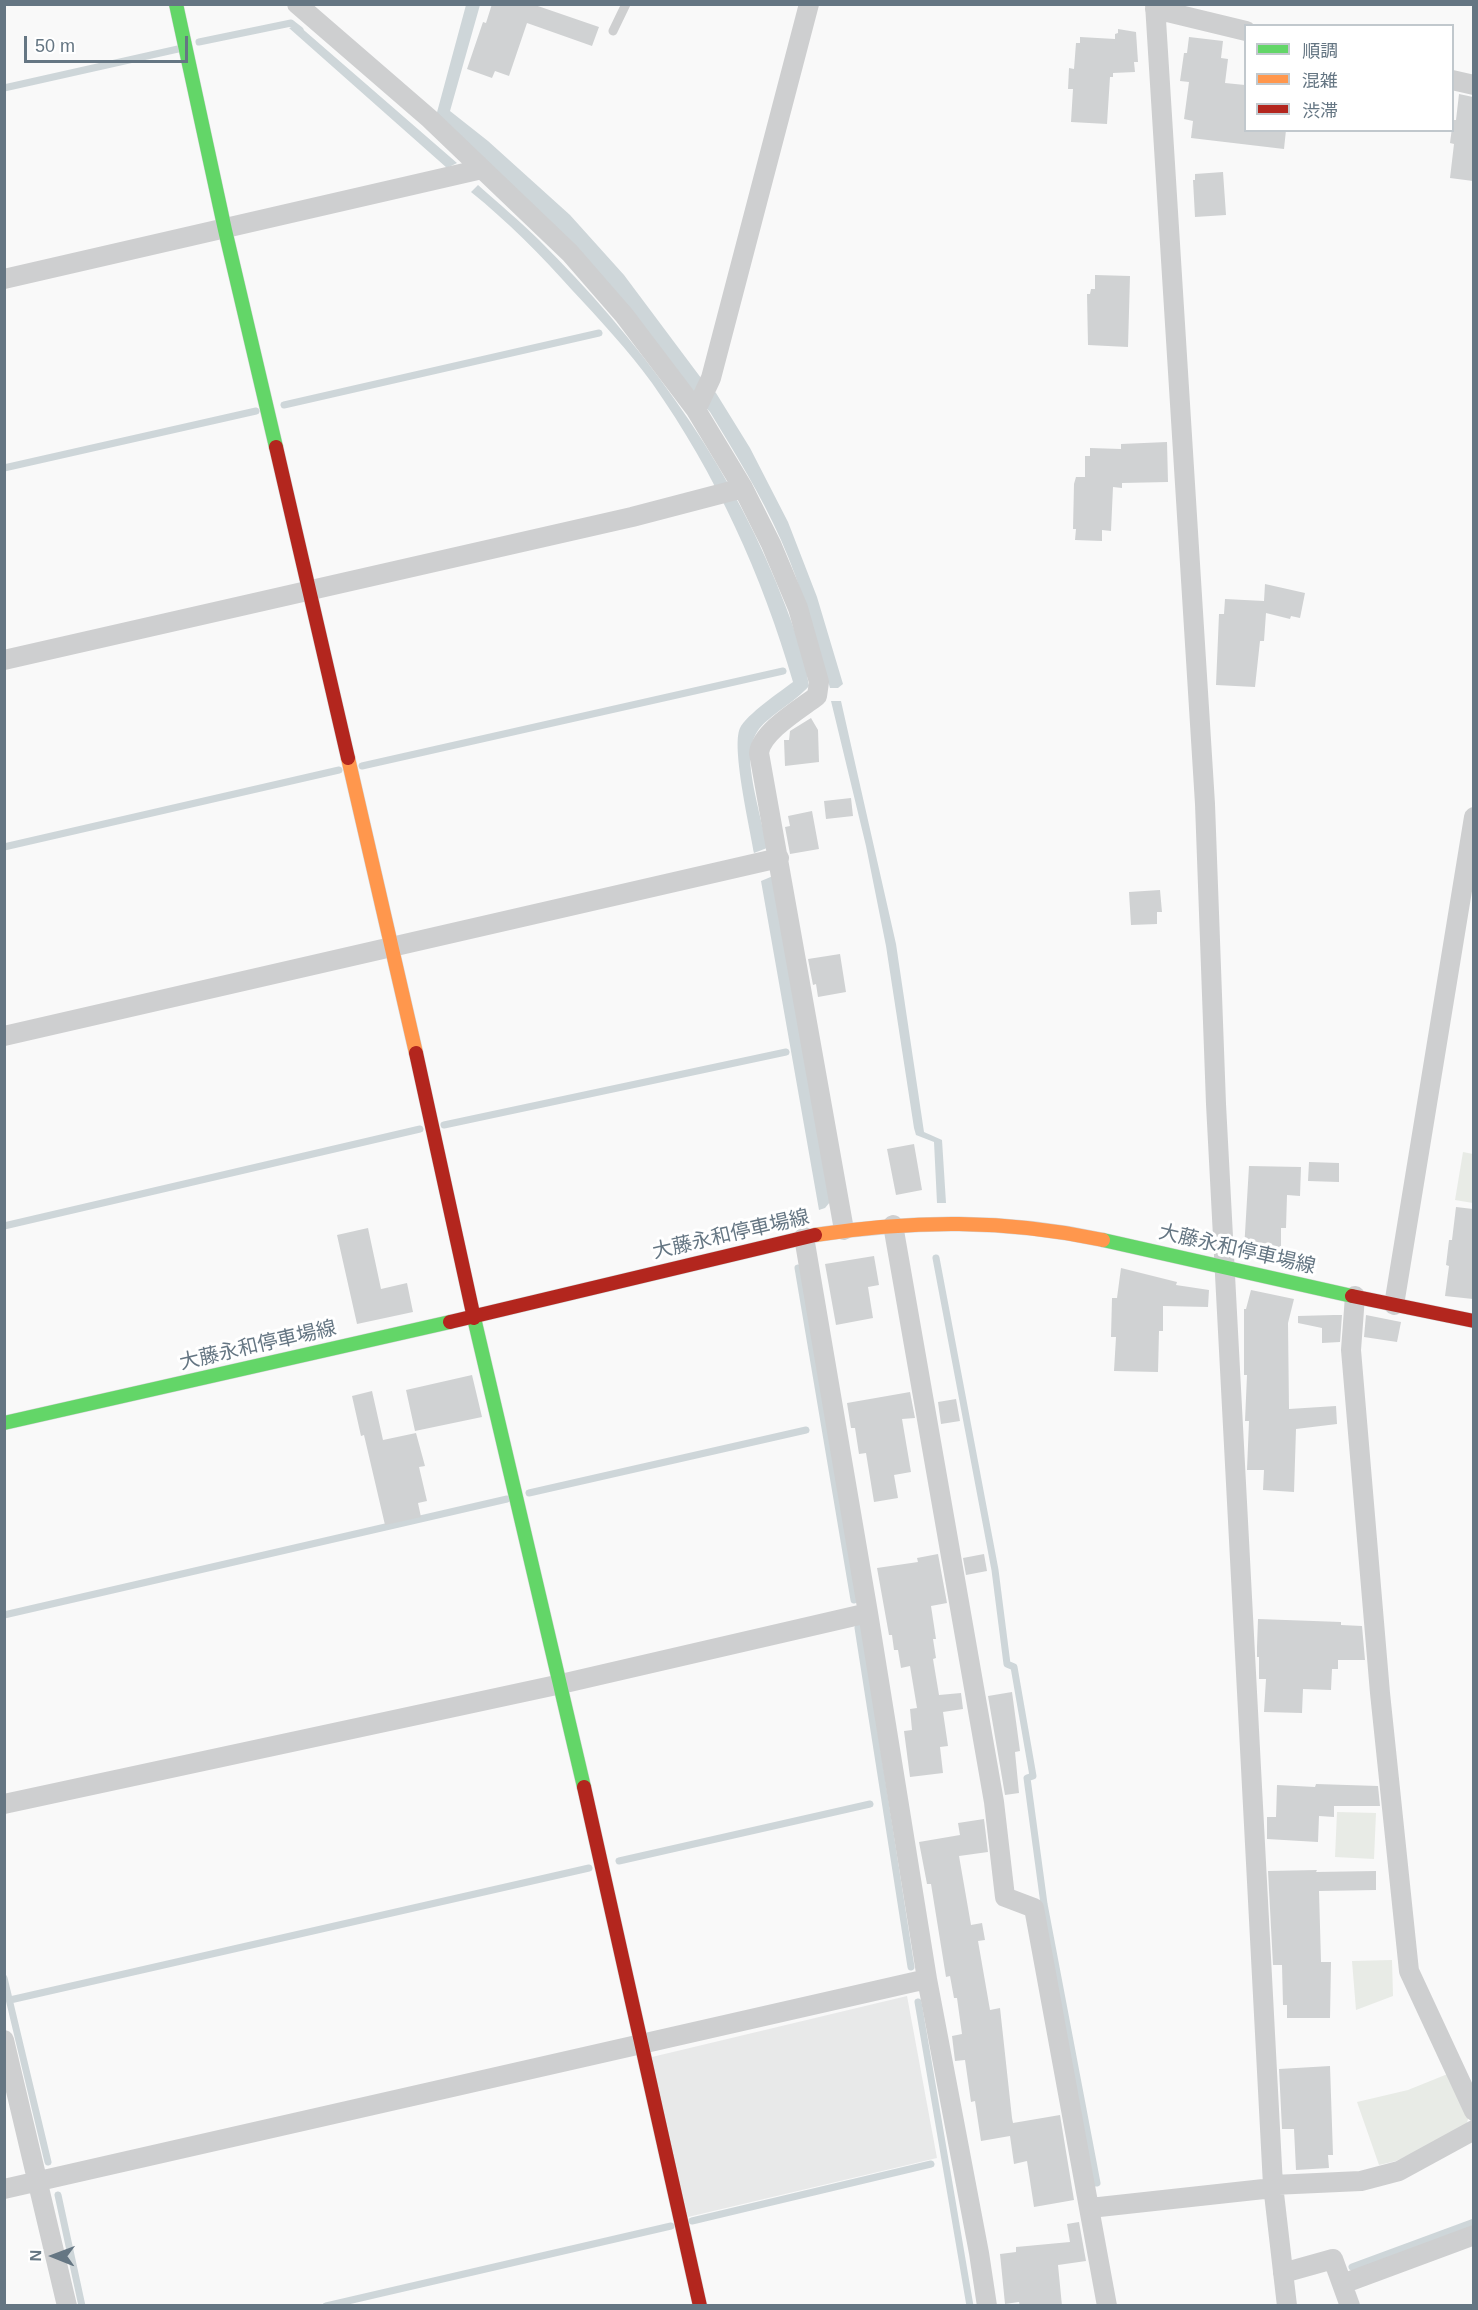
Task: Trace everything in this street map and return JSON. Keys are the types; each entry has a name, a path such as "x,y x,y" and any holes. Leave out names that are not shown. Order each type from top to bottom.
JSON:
{"street":[{"path":"176,4 225,230 392,947 474,1317 561,1684 700,2306"},
{"path":"297,4 430,119 570,254 624,315 696,410 731,491 771,544 798,608 819,682 817,696 765,736 759,753 844,1230"},
{"path":"696,410 711,378 809,4"},
{"path":"1244,31 1155,7 1205,804 1224,1267 1273,2186 1287,2306"},
{"path":"1454,80 1473,85"},
{"path":"4,279 225,230 482,169"},
{"path":"4,660 632,517 731,491"},
{"path":"1394,1305 1473,817"},
{"path":"4,1036 778,858"},
{"name":"大藤永和停車場線","path":"4,1423 474,1317 804,1237 844,1230 893,1226 958,1223 1021,1226 1113,1242 1473,1322"},
{"path":"893,1226 993,1802 1005,1897 1034,1908 1086,2203 1090,2208 1107,2306"},
{"path":"804,1237 927,1979 980,2253 987,2306"},
{"path":"1355,1296 1351,1350 1380,1693 1409,1971 1473,2111"},
{"path":"4,1804 561,1684 868,1613"},
{"path":"4,2189 927,1979"},
{"path":"4,2040 67,2306"},
{"path":"1090,2208 1273,2186 1361,2181 1399,2171 1473,2130"},
{"path":"1342,2284 1473,2235"},
{"path":"1283,2273 1333,2259 1350,2306"}],"lane":[{"path":"613,31 626,4"}],"shaded area":[{"path":"466,5 480,5 450,111 488,141 570,215 624,275 701,378 716,393 750,448 788,522 817,597 843,684 838,688 830,688 802,595 781,540 756,491 710,412 436,116"},
{"path":"298,25 457,163 447,168 289,28"},
{"path":"478,185 532,233 575,277 610,316 675,399 731,488 776,582 800,646 809,686 764,724 757,732 752,745 750,755 752,777 767,848 754,853 739,769 738,738 740,728 749,717 793,682 752,564 717,489 652,383 614,335 548,264 471,192"},
{"path":"831,701 841,701 896,944 924,1132 942,1140 946,1203 937,1203 934,1142 916,1135 914,1128 886,946 866,846"},
{"path":"773,876 830,1202 825,1208 819,1210 761,881"},
{"path":"1463,1152 1473,1154 1473,1203 1455,1200"},
{"path":"1337,1812 1376,1813 1374,1859 1335,1857"},
{"path":"1392,1960 1393,1996 1356,2010 1352,1961"},
{"path":"907,1996 937,2158 688,2217 652,2057"},
{"path":"1450,2073 1469,2115 1466,2127 1396,2161 1379,2165 1357,2102 1408,2090"}],"building":[{"path":"492,4 532,4 599,27 592,46 527,23 509,76 495,71 492,78 467,69 483,22 486,23"},
{"path":"1118,29 1136,32 1138,62 1134,62 1135,72 1113,73 1113,77 1110,77 1107,124 1071,122 1073,89 1068,89 1069,68 1074,69 1076,43 1080,43 1080,37 1115,39"},
{"path":"1189,37 1223,41 1221,58 1228,59 1225,83 1244,85 1244,132 1286,132 1284,149 1191,138 1193,121 1184,119 1189,82 1180,81 1184,53 1187,53"},
{"path":"1459,94 1473,97 1473,181 1450,178 1454,144 1450,143 1451,132 1454,132 1454,120 1456,120"},
{"path":"1223,172 1226,215 1195,217 1193,180 1195,180 1195,174"},
{"path":"1095,275 1130,276 1128,347 1088,345 1087,294 1090,294 1091,289 1095,289"},
{"path":"1167,442 1168,482 1122,483 1122,488 1113,487 1111,531 1102,530 1102,541 1075,540 1076,529 1073,529 1074,484 1076,477 1085,477 1085,456 1090,456 1090,448 1121,449 1121,444"},
{"path":"1265,584 1305,593 1300,618 1291,616 1290,619 1266,613 1264,641 1260,641 1255,687 1216,685 1219,614 1224,614 1225,599 1264,601"},
{"path":"811,718 818,730 819,762 785,766 784,740 789,740 790,731"},
{"path":"851,798 853,816 826,819 824,801"},
{"path":"812,811 819,849 790,854 785,827 790,826 788,816"},
{"path":"1160,890 1162,912 1157,912 1157,924 1131,925 1129,892"},
{"path":"840,954 846,992 818,997 808,959"},
{"path":"914,1144 922,1190 896,1195 887,1149"},
{"path":"1309,1162 1339,1163 1339,1182 1308,1181"},
{"path":"1249,1166 1301,1167 1300,1196 1287,1195 1286,1228 1281,1228 1281,1251 1244,1250"},
{"path":"1456,1207 1473,1209 1473,1299 1445,1296 1449,1266 1446,1265 1449,1240 1452,1240"},
{"path":"368,1228 381,1289 407,1283 413,1312 357,1324 337,1235"},
{"path":"874,1256 879,1285 868,1287 873,1318 836,1325 825,1264"},
{"path":"1121,1268 1177,1282 1176,1285 1209,1290 1208,1307 1163,1306 1163,1331 1159,1331 1158,1372 1114,1371 1116,1337 1111,1337 1112,1298 1117,1298"},
{"path":"1251,1290 1294,1299 1288,1323 1289,1409 1336,1406 1337,1424 1296,1429 1294,1492 1263,1490 1264,1470 1247,1470 1249,1421 1245,1421 1247,1375 1244,1375 1244,1309 1246,1309"},
{"path":"1342,1315 1340,1342 1322,1343 1322,1328 1298,1323 1298,1316"},
{"path":"1366,1315 1401,1322 1397,1342 1364,1337"},
{"path":"472,1375 482,1417 415,1431 406,1390"},
{"path":"372,1391 383,1440 416,1433 425,1466 419,1467 427,1501 418,1503 421,1517 385,1525 364,1435 361,1436 352,1396"},
{"path":"910,1392 915,1418 902,1419 911,1472 894,1475 898,1498 874,1502 866,1453 859,1454 855,1428 851,1428 847,1403"},
{"path":"956,1399 960,1421 941,1424 938,1402"},
{"path":"938,1554 947,1603 931,1606 936,1639 933,1639 936,1658 933,1659 939,1695 961,1693 963,1709 943,1712 948,1746 940,1747 943,1773 910,1777 904,1731 912,1730 910,1709 917,1708 910,1666 901,1668 898,1650 894,1650 892,1635 889,1635 877,1568 918,1562 917,1558"},
{"path":"984,1554 987,1571 966,1575 963,1558"},
{"path":"1258,1619 1341,1622 1341,1625 1362,1626 1365,1660 1338,1660 1338,1669 1332,1669 1331,1690 1303,1689 1302,1713 1264,1712 1266,1679 1259,1679"},
{"path":"1012,1692 1020,1751 1015,1752 1019,1793 1005,1795 988,1696"},
{"path":"1316,1784 1378,1786 1380,1806 1334,1806 1334,1817 1319,1816 1318,1842 1267,1839 1267,1817 1276,1817 1277,1785 1315,1787"},
{"path":"984,1819 988,1852 959,1856 971,1925 982,1923 985,1940 978,1941 990,2010 1000,2008 1013,2123 1060,2115 1074,2200 1034,2207 1027,2161 1014,2164 1010,2136 981,2141 975,2101 971,2102 965,2060 955,2061 952,2036 962,2034 957,1998 954,1998 950,1976 946,1977 931,1884 927,1884 919,1842 960,1835 958,1823"},
{"path":"1317,1870 1316,1872 1376,1871 1376,1890 1319,1891 1321,1962 1331,1962 1330,2018 1287,2018 1287,2005 1283,2005 1282,1965 1273,1965 1268,1871"},
{"path":"1330,2066 1333,2155 1328,2155 1329,2168 1296,2170 1294,2129 1282,2129 1279,2069"},
{"path":"1079,2222 1086,2261 1058,2265 1062,2306 1020,2306 1019,2302 1005,2304 1000,2254 1016,2252 1016,2247 1070,2242 1067,2224"}],"waterway":[{"path":"199,42 291,23 300,30"},
{"path":"4,88 178,49"},
{"path":"284,405 599,333"},
{"path":"4,468 256,411"},
{"path":"362,766 783,671"},
{"path":"4,847 339,770"},
{"path":"444,1125 786,1052"},
{"path":"4,1226 420,1129"},
{"path":"936,1258 995,1570 1007,1664 1014,1667 1033,1776 1027,1778 1044,1904 1097,2183"},
{"path":"798,1268 854,1600"},
{"path":"529,1493 806,1430"},
{"path":"4,1615 507,1499"},
{"path":"858,1628 911,1967"},
{"path":"619,1861 870,1804"},
{"path":"10,2000 589,1868"},
{"path":"4,1978 48,2162"},
{"path":"918,2002 970,2306"},
{"path":"692,2221 931,2164"},
{"path":"58,2195 82,2306"},
{"path":"1352,2267 1474,2222"},
{"path":"326,2306 671,2226"}],"traffic: fast":[{"path":"176,4 225,230 276,447"},
{"path":"1103,1240 1352,1296"},
{"path":"474,1318 584,1787"},
{"path":"4,1423 450,1322"}],"traffic: slow":[{"path":"348,758 416,1053"},
{"path":"815,1235 888,1226 959,1224 1030,1228 1103,1240"}],"traffic: jam":[{"path":"276,447 348,758"},
{"path":"416,1053 474,1318"},
{"path":"450,1322 815,1235"},
{"path":"1352,1296 1474,1321"},
{"path":"584,1787 700,2306"}]}
